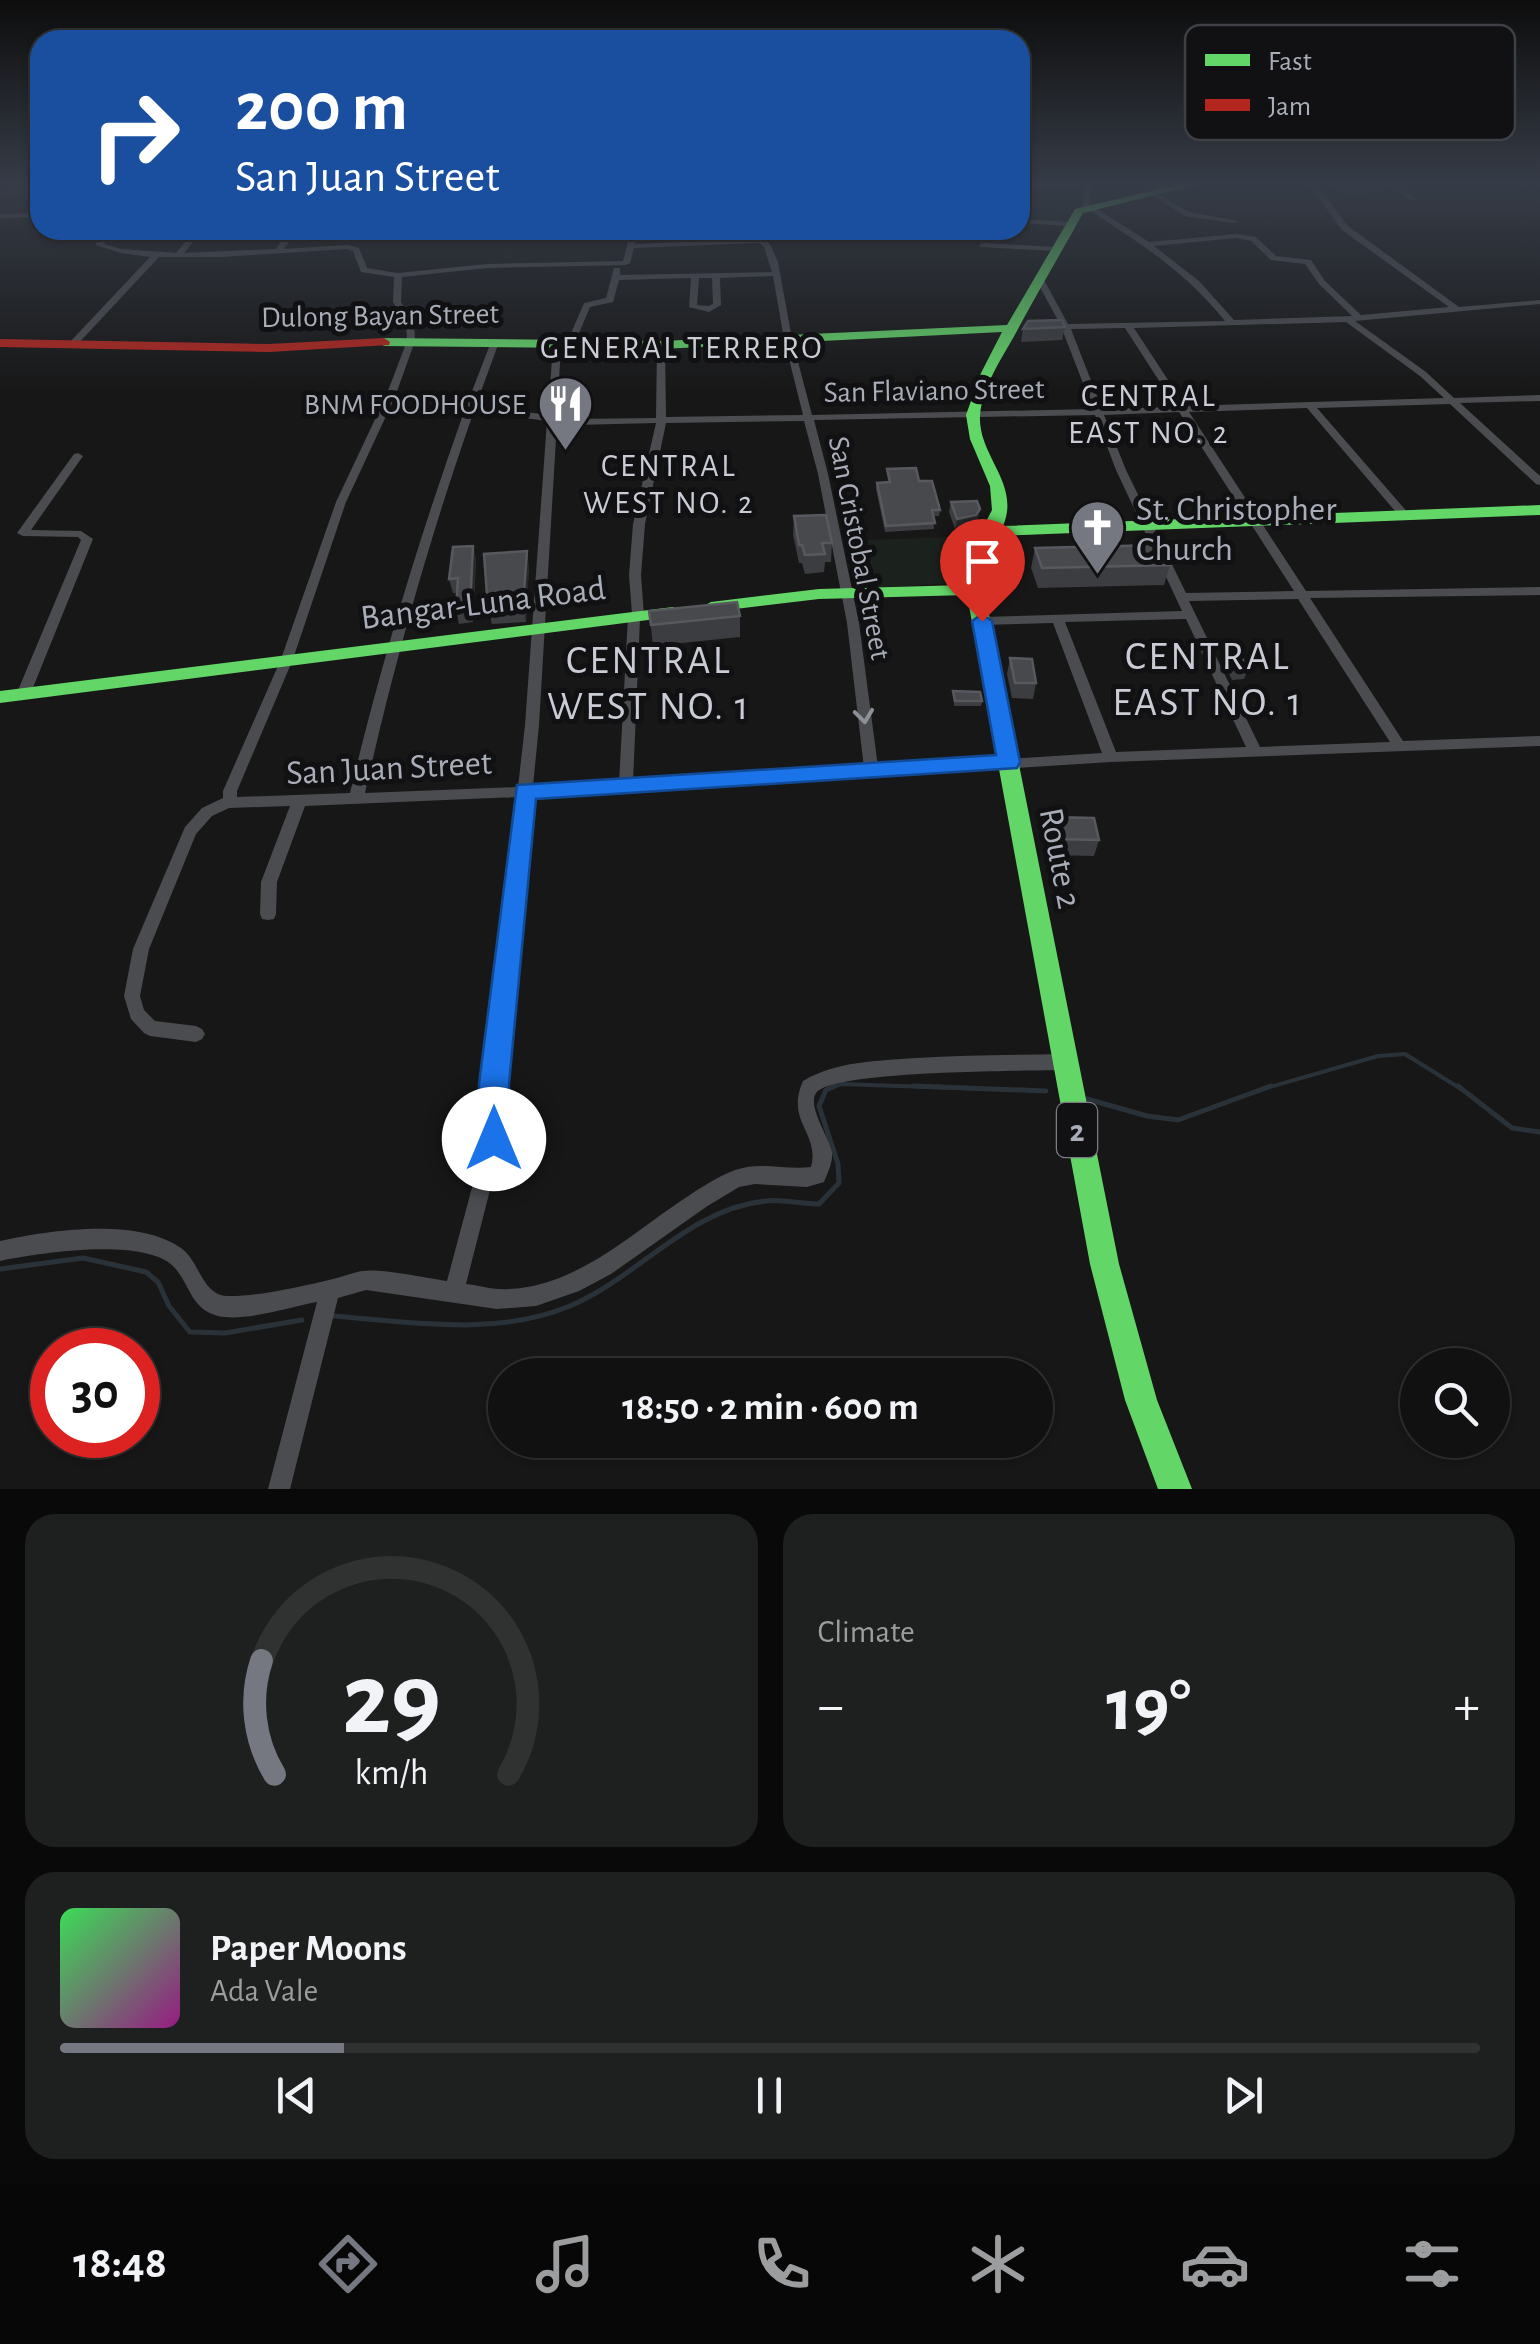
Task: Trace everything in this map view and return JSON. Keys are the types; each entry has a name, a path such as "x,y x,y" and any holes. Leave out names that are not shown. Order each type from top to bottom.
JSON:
{"main road":[{"path":"970,414 976,396 1054,252"},
{"name":"Dulong Bayan Street","path":"0,344 269,348 411,341 662,345 1014,328"},
{"name":"Route 2","path":"970,414 974,436 1000,504 999,520 972,554 975,590 1062,1062 1123,1356 1154,1448 1175,1489"},
{"path":"988,531 1540,510"},
{"name":"Bangar-Luna Road","path":"0,698 392,645 847,592 975,590"}],"street":[{"path":"72,345 158,252"},
{"path":"169,252 206,252"},
{"path":"357,252 364,270 398,275 488,266 618,264 626,263 628,252"},
{"name":"San Cristobal Street","path":"771,252 847,592 871,771"},
{"path":"1160,252 1199,283 1230,321"},
{"path":"1267,252 1274,258 1308,262 1311,274 1334,290 1354,319 1423,374 1540,482"},
{"path":"1379,252 1458,310"},
{"path":"454,1292 494,1139 494,1084 525,791 563,344 587,305 610,300 618,264"},
{"path":"615,278 776,274"},
{"path":"398,275 397,302 410,323 411,341"},
{"path":"694,276 692,306 704,309 717,305 716,276"},
{"path":"1040,280 1065,326 1097,412 1189,615 1256,752"},
{"name":"Dulong Bayan Street","path":"1014,328 1354,319 1540,302"},
{"path":"1127,324 1400,748"},
{"name":"San Juan Street","path":"411,341 391,396 341,502 286,659 236,774 228,802 626,788 1111,757 1540,742"},
{"path":"357,796 392,645 495,342"},
{"path":"626,788 639,524 660,422 662,345"},
{"name":"San Flaviano Street","path":"391,396 554,420 660,422 1540,398"},
{"path":"1310,406 1405,516"},
{"path":"24,694 87,538 82,534 23,534 78,456"},
{"path":"1182,597 1540,591"},
{"path":"982,621 1189,615"},
{"path":"1058,619 1111,757"},
{"path":"268,914 269,882 299,801"},
{"path":"196,1034 150,1028 137,1014 132,996 142,949 190,832 207,812 228,802"},
{"path":"0,1251 106,1241 150,1243 177,1255 201,1295 227,1306 330,1290 366,1280 470,1297 524,1298 564,1289 600,1273 734,1180 765,1172 816,1176 822,1164 822,1147 806,1103 809,1086 820,1078 866,1070 1062,1062"},
{"path":"279,1489 330,1290"}],"shaded area":[{"path":"948,537 953,583 856,589 844,541"}],"building":[{"path":"1062,320 1065,327 1023,329 1028,321"},
{"path":"916,468 919,481 932,481 940,510 932,510 935,523 886,526 877,483 890,482 887,469"},
{"path":"977,501 980,509 976,515 957,519 951,502"},
{"path":"826,515 832,543 822,543 825,554 805,555 799,545 794,516"},
{"path":"1160,545 1170,565 1042,568 1035,548"},
{"path":"473,546 470,608 456,609 458,578 449,579 453,547"},
{"path":"527,551 523,606 488,609 484,554"},
{"path":"737,602 740,616 651,625 649,611"},
{"path":"1241,657 1248,669 1236,670 1230,658"},
{"path":"1010,658 1032,659 1036,683 1015,683"},
{"path":"953,691 980,692 982,701 955,701"},
{"path":"1051,817 1094,818 1099,840 1056,839"}],"waterway":[{"path":"1263,1089 1378,1056 1405,1054 1461,1089"},
{"path":"829,1089 841,1084 987,1089"},
{"path":"333,1316 453,1325 541,1316 594,1294 712,1217 765,1201 819,1204 839,1183 838,1164 819,1106 826,1090 835,1086"},
{"path":"914,1086 1046,1091"},
{"path":"1087,1099 1147,1116 1178,1120 1271,1086"},
{"path":"1458,1086 1512,1128 1540,1132"},
{"path":"0,1269 83,1258 146,1272 158,1282 169,1306 190,1332 225,1333 302,1320"}],"traffic: fast":[{"path":"1055,252 977,397 974,427 997,486 1000,510 976,557 973,580 1049,988 1115,1310 1141,1400 1175,1489"},
{"path":"384,342 661,345 1014,328"},
{"path":"988,531 1540,510"},
{"path":"711,607 819,594 975,590"},
{"path":"0,697 673,612"}],"traffic: jam":[{"path":"0,343 269,348 384,342"}],"place":[{"name":"BNM FOODHOUSE","path":"565,453"},
{"name":"St. Christopher Church","path":"1097,577"}],"district":[{"name":"GENERAL TERRERO","path":"682,347"},
{"name":"CENTRAL EAST NO. 2","path":"1149,414"},
{"name":"CENTRAL WEST NO. 2","path":"669,484"},
{"name":"CENTRAL EAST NO. 1","path":"1208,678"},
{"name":"CENTRAL WEST NO. 1","path":"649,682"}],"route":[{"path":"494,1139 494,1084 525,791 626,788 1008,762 982,621"}]}
